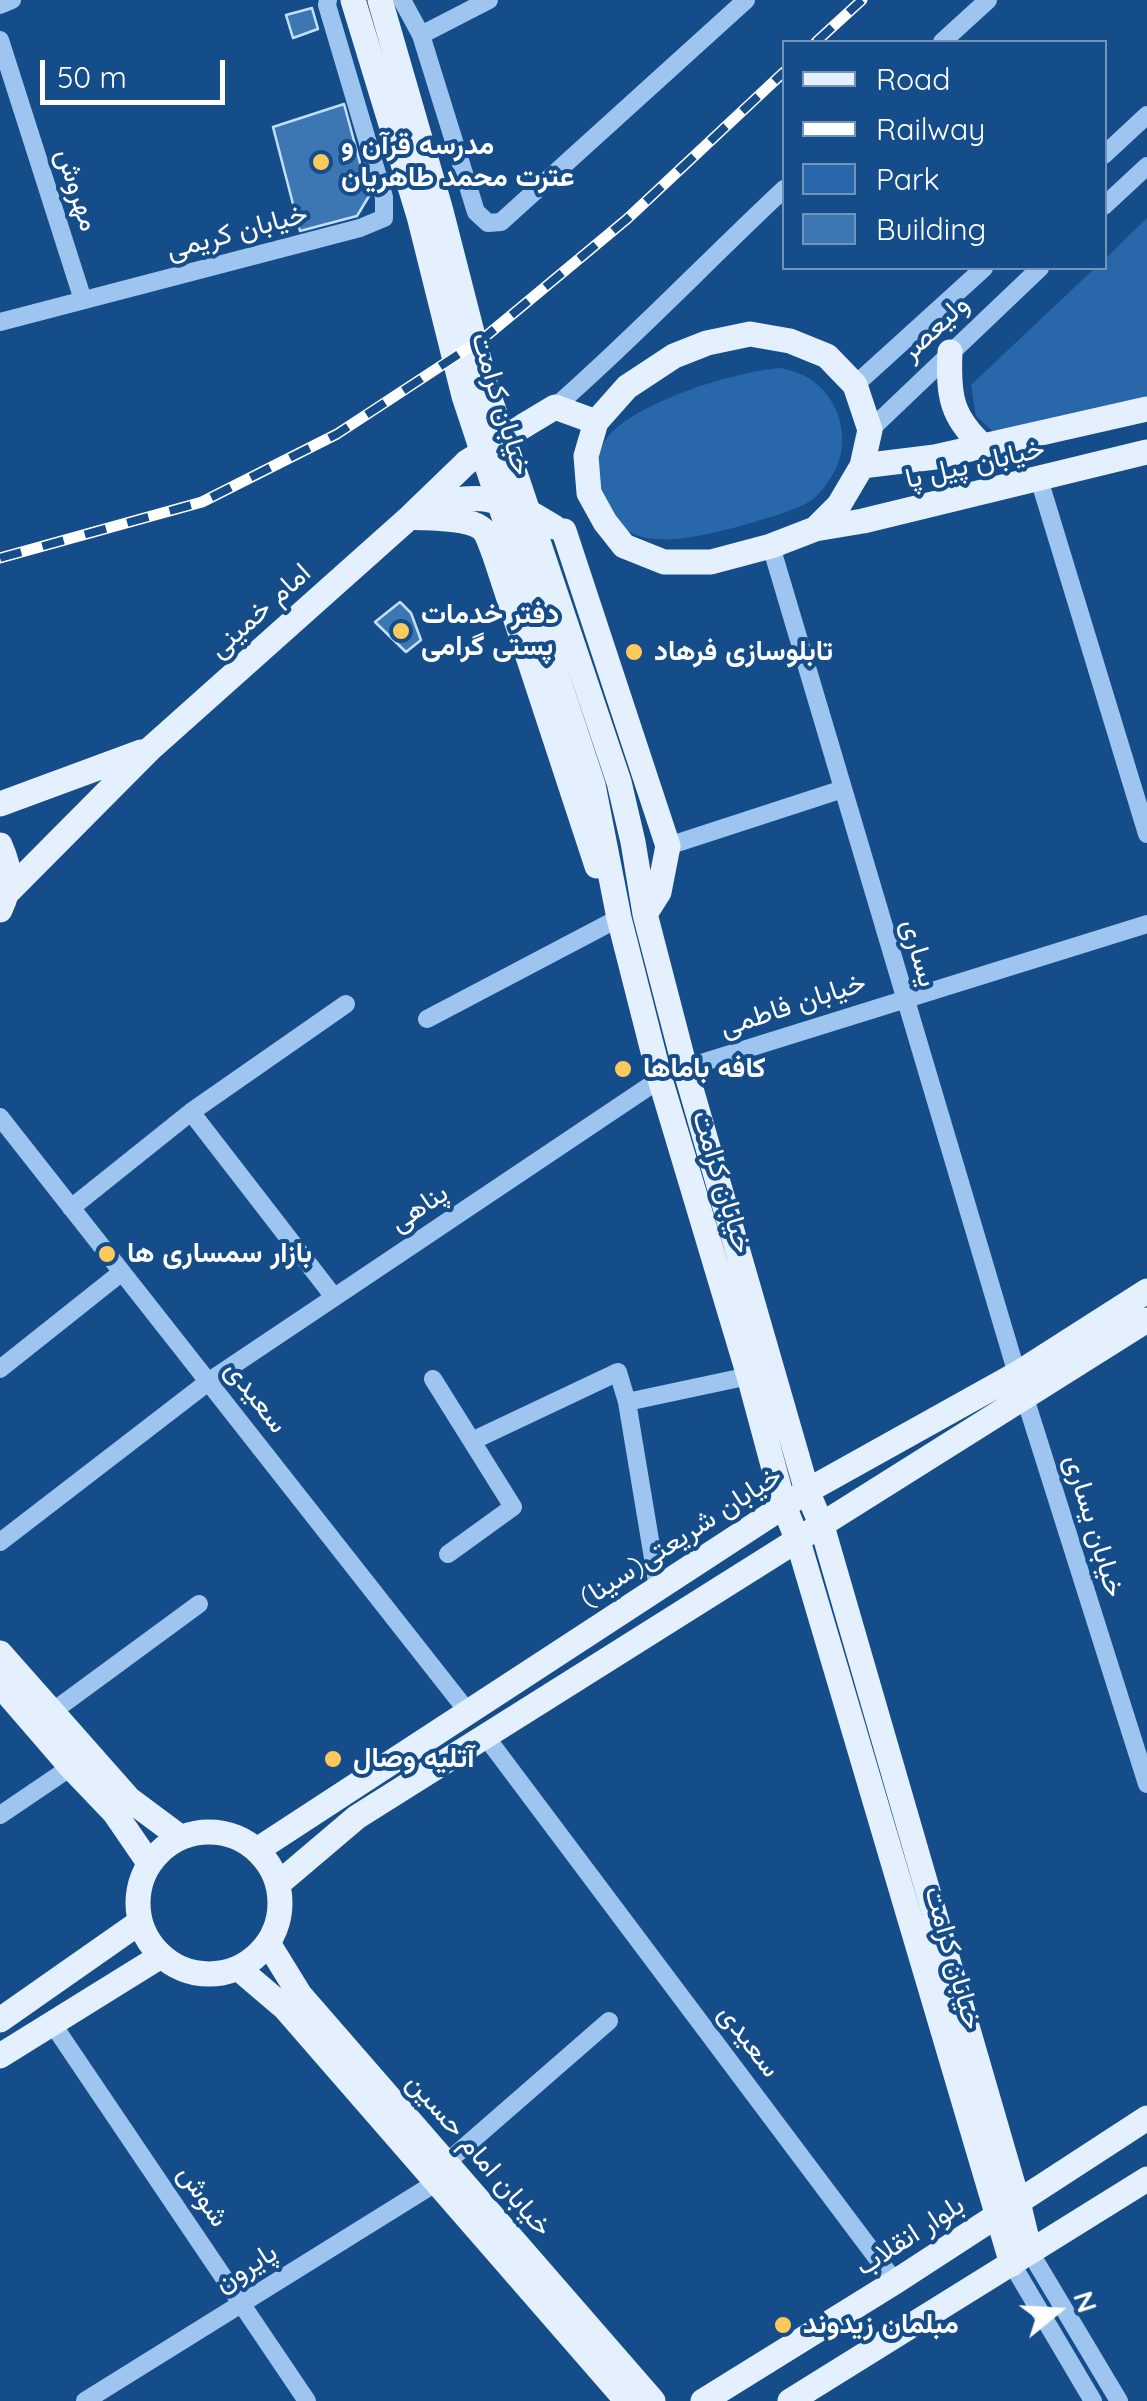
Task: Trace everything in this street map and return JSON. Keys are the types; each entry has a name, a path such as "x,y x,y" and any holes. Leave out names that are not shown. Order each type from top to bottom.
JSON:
{"main road":[{"name":"خیابان کرامت","path":"353,0 419,216 464,396 685,1068 807,1491 822,1526 1021,2258"},
{"name":"خیابان کرامت","path":"380,0 486,386 619,782 633,842 632,916 660,1079 784,1506 1008,2208"},
{"path":"410,517 451,499 486,500 522,508 559,529 624,546 664,562 711,562 772,546 815,529 839,506 862,466 870,430 855,385 827,356 790,341 750,334 707,343 674,356 627,387 596,422 586,456 589,493 624,546"},
{"path":"950,352 948,386 955,414 984,447"},
{"path":"555,407 596,422"},
{"name":"امام خمینی","path":"4,901 150,749 467,462 555,407"},
{"name":"خیابان پیل پا","path":"862,466 936,458 1147,409"},
{"name":"خیابان پیل پا","path":"815,529 864,521 1147,452"},
{"path":"410,517 476,524 485,532 594,858 632,916 659,892 668,846 559,529"},
{"name":"امام خمینی","path":"0,804 150,749"},
{"path":"0,845 9,868 4,901"},
{"name":"خیابان شریعتی(سینا)","path":"278,1884 357,1818 822,1526 1021,1386 1147,1291"},
{"name":"خیابان شریعتی(سینا)","path":"256,1850 807,1491 1147,1320"},
{"path":"0,1652 129,1798 180,1838"},
{"path":"0,1685 114,1812 150,1863"},
{"path":"200,1832 220,1832 240,1838 256,1850 270,1865 278,1884 280,1904 277,1924 255,1958 218,1974 198,1974 178,1968 161,1956 140,1922 138,1902 141,1882 163,1848 200,1832"},
{"path":"0,2020 140,1922"},
{"name":"خیابان امام حسین","path":"268,1943 300,1994 627,2401"},
{"path":"0,2056 161,1956"},
{"name":"خیابان امام حسین","path":"238,1968 285,2008 653,2401"},
{"name":"بلوار انقلاب","path":"703,2401 1147,2118"},
{"path":"790,2401 1147,2180"}],"street":[{"path":"0,5 12,0"},
{"name":"خیابان کریمی","path":"0,322 360,228 384,218 384,198 328,0"},
{"path":"402,0 421,35 476,212 488,223 501,222 740,2"},
{"path":"421,35 489,0"},
{"path":"944,40 988,0"},
{"name":"مهروش","path":"0,40 82,300"},
{"path":"1107,152 1147,115"},
{"path":"1107,203 1147,166"},
{"path":"555,407 782,191"},
{"name":"ولیعصر","path":"855,385 982,270"},
{"name":"ولیعصر","path":"870,430 1038,270"},
{"path":"1040,479 1147,834"},
{"name":"یساری","path":"772,546 1021,1386"},
{"path":"668,846 842,789"},
{"path":"427,1020 632,916"},
{"name":"خیابان فاطمی","path":"685,1068 1147,924"},
{"path":"72,1208 191,1112 346,1004"},
{"name":"پناهی","path":"0,1542 208,1382 660,1079"},
{"path":"191,1112 334,1298"},
{"name":"سعیدی","path":"0,1117 468,1712"},
{"path":"0,1369 122,1272"},
{"path":"472,1441 618,1372 658,1588"},
{"path":"626,1402 749,1376"},
{"path":"433,1379 513,1507 448,1554"},
{"name":"خیابان یساری","path":"1021,1386 1147,1784"},
{"path":"52,1712 199,1604"},
{"name":"سعیدی","path":"486,1736 895,2282"},
{"path":"0,1816 70,1766"},
{"name":"پایرون","path":"84,2401 441,2173 609,2021"},
{"name":"شوش","path":"52,2023 307,2401"},
{"path":"1021,2258 1093,2401"},
{"path":"1021,2258 1119,2401"}],"green space":[{"path":"1147,218 1147,400 998,436 976,416 971,385 1093,270 1107,270 1107,257"},
{"path":"781,368 815,382 838,414 841,453 832,476 818,495 782,513 689,537 649,538 625,528 604,498 597,473 607,438 640,412 662,401 739,375"}],"building":[{"path":"312,8 318,29 293,38 286,15"},
{"name":"مدرسه قرآن و عترت محمد طاهریان","path":"344,104 369,196 357,216 300,231 273,127"},
{"name":"دفتر خدمات پستی گرامی","path":"400,602 411,613 421,640 406,652 375,622"}],"railway":[{"path":"818,40 862,0"},
{"path":"0,558 202,502 337,434 485,337 627,219 782,74"}],"place":[{"name":"مدرسه قرآن و عترت محمد طاهریان","path":"321,162"},
{"name":"دفتر خدمات پستی گرامی","path":"401,631"},
{"name":"تابلوسازی فرهاد","path":"634,652"},
{"name":"کافه باماها","path":"623,1069"},
{"name":"بازار سمساری ها","path":"107,1254"},
{"name":"آتلیه وصال","path":"333,1759"},
{"name":"مبلمان زیدوند","path":"783,2325"}]}
